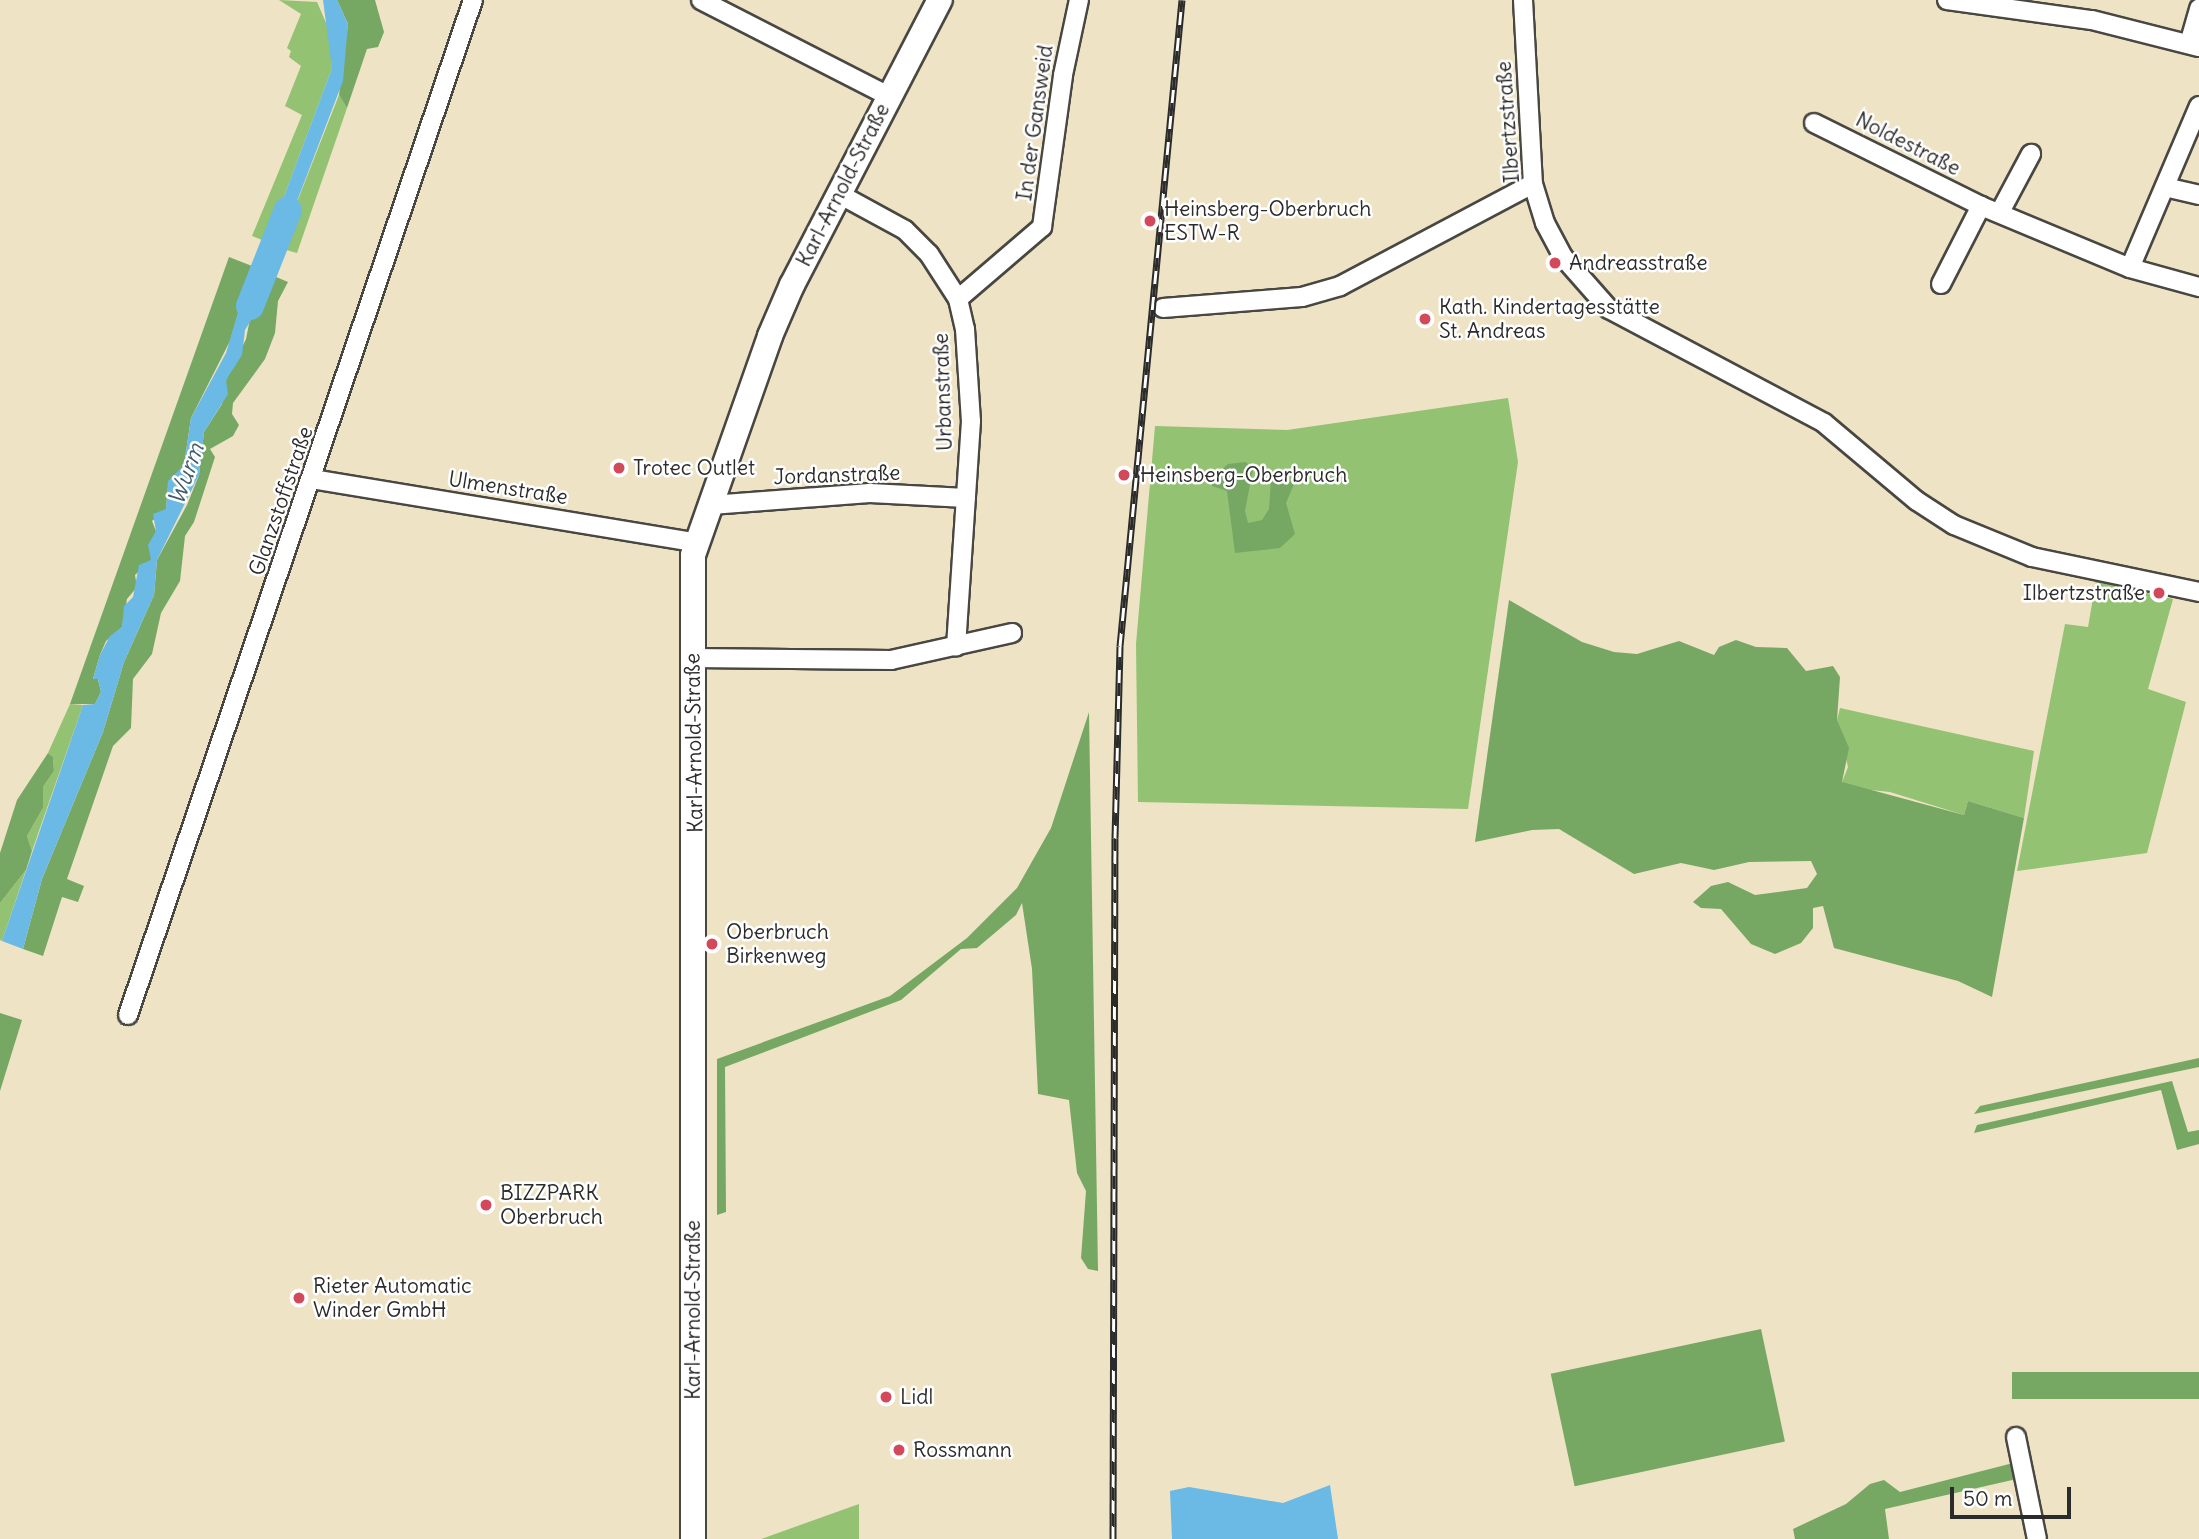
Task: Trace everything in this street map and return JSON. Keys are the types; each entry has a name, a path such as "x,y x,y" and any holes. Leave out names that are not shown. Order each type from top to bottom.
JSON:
{"main road":[{"name":"Karl-Arnold-Straße","path":"693,1539 696,824 692,658 697,543 770,335 839,194 940,0"}],"street":[{"name":"Glanzstoffstraße","path":"128,1015 473,0"},
{"path":"701,0 889,96"},
{"name":"In der Gansweid","path":"958,299 1042,227 1079,0"},
{"name":"Ilbertzstraße","path":"1523,0 1533,184 1545,223 1564,258 1609,309 1824,423 1954,526 2032,557 2199,592"},
{"path":"1947,0 2092,20 2194,46 2199,8"},
{"path":"2130,268 2199,106"},
{"name":"Noldestraße","path":"1814,123 1981,206 2130,268 2199,287"},
{"path":"2000,212 2031,154"},
{"path":"1163,308 1302,297 1340,286 1533,184"},
{"path":"2165,187 2199,195"},
{"name":"Urbanstraße","path":"839,194 905,230 929,254 958,299 965,329 971,421 956,647"},
{"path":"1941,284 1981,206"},
{"name":"Ulmenstraße","path":"312,480 697,543"},
{"name":"Jordanstraße","path":"711,505 870,493 966,498"},
{"path":"692,658 891,660 1012,633"},
{"path":"2016,1437 2037,1539"}],"green space":[{"path":"279,0 317,2 330,32 332,68 267,242 252,236 302,115 285,106 301,66 289,57 291,51 287,48 301,14"},
{"path":"337,0 375,0 384,32 378,47 367,49 347,108 339,95 348,24"},
{"path":"339,95 347,108 297,253 279,248"},
{"path":"229,257 252,266 230,341 191,418 184,465 168,486 166,510 152,521 156,531 151,560 135,575 137,587 127,599 122,627 106,641 100,655 93,679 98,679 101,692 95,704 70,704"},
{"path":"269,274 288,282 278,301 275,333 265,359 233,403 232,414 239,425 233,436 210,449 215,457 194,522 185,536 180,581 161,613 152,654 133,679 131,728 113,746 67,879 84,886 78,902 62,897 43,956 23,949 42,879 103,732 124,662 154,595 157,560 187,505 199,475 204,432 222,404 226,380 246,339 250,319 266,295 263,281"},
{"path":"1508,398 1518,462 1468,809 1138,802 1136,644 1155,426 1287,430"},
{"path":"1246,462 1253,469 1245,511 1248,523 1262,520 1269,509 1271,480 1295,482 1286,503 1295,534 1280,548 1235,553 1227,491 1212,486 1212,478 1228,464"},
{"path":"2096,581 2173,599 2148,689 2186,702 2147,853 2017,871 2065,624 2088,627"},
{"path":"1509,600 1582,642 1614,652 1637,654 1679,641 1714,655 1719,647 1736,640 1756,647 1787,648 1806,671 1833,666 1840,677 1837,720 1849,748 1842,782 1964,815 1968,801 2024,818 1992,997 1958,981 1834,948 1823,906 1813,908 1813,928 1801,943 1775,954 1751,944 1721,909 1701,908 1693,902 1711,886 1728,882 1755,895 1807,888 1817,874 1811,861 1749,862 1714,870 1681,863 1634,874 1559,829 1532,830 1475,842"},
{"path":"70,704 83,705 32,851 27,836 43,808 43,787 54,771 53,757 48,753"},
{"path":"1840,708 2034,751 2024,818 1968,801 1964,815 1890,792 1851,788 1842,782 1848,767 1837,720"},
{"path":"1089,712 1098,1271 1088,1269 1081,1258 1086,1191 1077,1173 1069,1100 1038,1094 1032,969 1022,903 1016,915 977,948 961,949 901,1000 725,1067 726,1212 717,1215 717,1059 890,996 967,938 1017,888 1051,828"},
{"path":"48,753 53,757 54,771 43,787 43,808 27,836 32,851 26,870 0,903 0,853 17,800"},
{"path":"26,870 2,941 0,903"},
{"path":"0,1013 22,1020 0,1091"},
{"path":"2199,1058 2199,1067 1974,1114 1980,1106"},
{"path":"2172,1081 2188,1132 2199,1130 2199,1144 2177,1150 2161,1090 1974,1133 1977,1125"},
{"path":"1761,1329 1785,1441 1575,1486 1551,1374"},
{"path":"2012,1372 2199,1372 2199,1399 2012,1399"},
{"path":"2017,1462 2021,1478 1885,1509 1889,1539 1795,1539 1793,1529 1846,1504 1870,1484 1884,1480 1900,1492"},
{"path":"859,1504 859,1539 761,1539"}],"water":[{"path":"323,0 337,0 348,24 343,81 279,248 267,242 332,68"},
{"path":"252,266 269,274 263,281 266,296 245,330 242,355 226,380 228,394 204,432 199,475 157,560 154,595 124,662 103,732 42,879 23,949 2,941 83,705 95,704 101,692 98,679 93,679 100,655 110,636 122,627 124,606 133,597 139,565 151,560 148,545 156,531 153,514 166,509 168,481 184,465 191,418 226,353"},
{"path":"1330,1485 1338,1539 1172,1539 1170,1491 1189,1487 1283,1503"}],"waterway":[{"name":"Wurm","path":"250,306 288,210"}],"railway":[{"path":"1113,1539 1115,838 1120,646 1182,0"}],"place":[{"name":"Heinsberg-Oberbruch ESTW-R","path":"1150,221"},
{"name":"Andreasstraße","path":"1555,263"},
{"name":"Kath. Kindertagesstätte St. Andreas","path":"1425,319"},
{"name":"Trotec Outlet","path":"619,468"},
{"name":"Heinsberg-Oberbruch","path":"1124,475"},
{"name":"Ilbertzstraße","path":"2159,593"},
{"name":"Oberbruch Birkenweg","path":"712,944"},
{"name":"BIZZPARK Oberbruch","path":"486,1205"},
{"name":"Rieter Automatic Winder GmbH","path":"299,1298"},
{"name":"Lidl","path":"886,1397"},
{"name":"Rossmann","path":"899,1450"}]}
